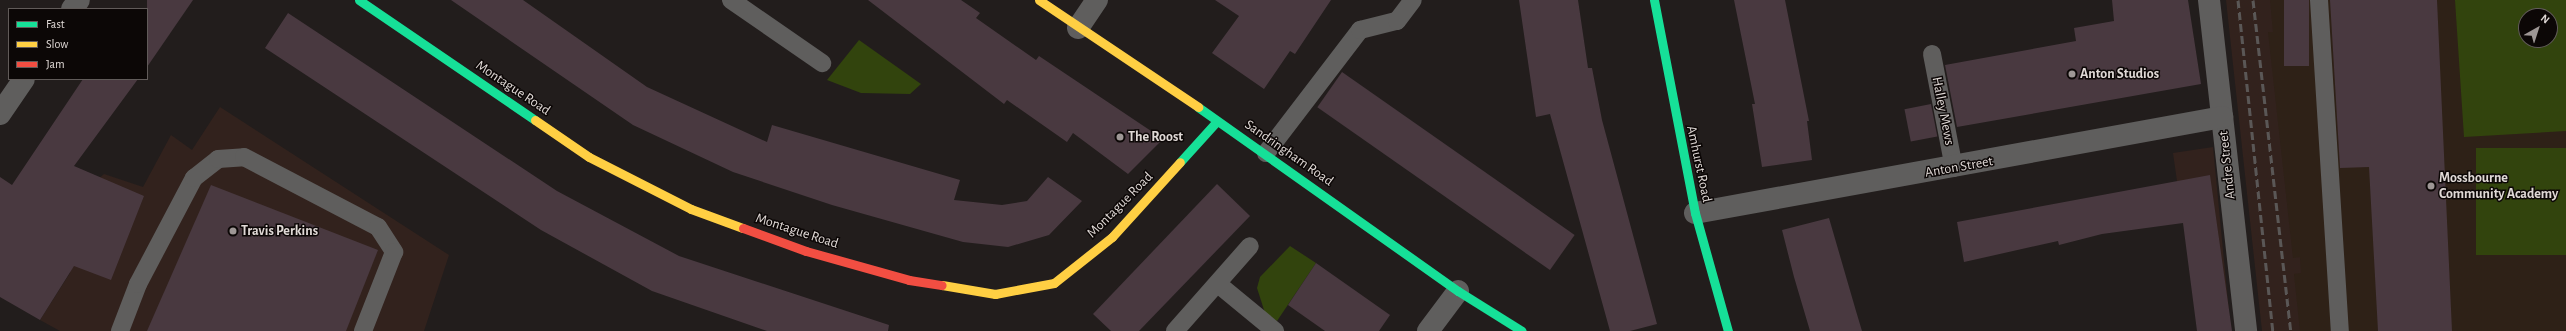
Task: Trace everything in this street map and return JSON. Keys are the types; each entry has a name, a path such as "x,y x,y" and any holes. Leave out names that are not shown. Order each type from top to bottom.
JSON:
{"street":[{"path":"73,8 79,0"},
{"name":"Montague Road","path":"360,0 589,156 691,209 806,251 909,280 995,294 1054,283 1112,237 1217,121"},
{"name":"Sandringham Road","path":"1039,0 1078,28 1266,153 1458,291 1522,331"},
{"path":"1078,28 1097,0"},
{"name":"Amhurst Road","path":"1654,0 1695,213 1728,331"},
{"name":"Andre Street","path":"2209,0 2246,331"},
{"path":"0,114 23,80"},
{"name":"Anton Street","path":"1695,213 1954,168 2222,117"},
{"path":"1428,331 1458,291"}],"lane":[{"path":"731,0 822,63"},
{"path":"1266,153 1360,30 1397,22 1413,0"},
{"path":"2319,0 2340,331"},
{"name":"Halley Mews","path":"1932,54 1954,168"},
{"path":"120,331 138,284 194,178 218,159 244,157 378,227 394,252 363,331"},
{"path":"1175,331 1250,246"},
{"path":"1218,284 1275,331"}],"shaded area":[{"path":"2226,0 2270,0 2273,32 2268,32 2293,258 2300,257 2301,273 2294,274 2300,331 2262,331"},
{"name":"Mossbourne Community Academy","path":"2227,0 2566,0 2566,331 2274,331"},
{"name":"Travis Perkins","path":"220,107 449,255 424,331 60,331 40,320 70,273 65,208 104,174 143,187 171,135 192,150"},
{"path":"2213,147 2229,312 2183,223 2173,153"}],"green space":[{"path":"2455,0 2566,0 2566,131 2464,137"},
{"path":"859,40 921,84 910,94 861,93 827,80"},
{"path":"2476,148 2566,148 2566,255 2476,255"},
{"path":"1290,246 1316,263 1277,321 1265,313 1257,288 1260,277"}],"building":[{"path":"147,0 193,0 148,66 148,8"},
{"path":"451,0 523,0 647,87 767,142 772,125 960,180 954,200 1002,205 1027,201 1048,177 1082,201 1049,235 1008,247 963,242 832,205 733,172 633,125"},
{"path":"868,0 961,0 980,13 976,18 1036,60 1039,56 1163,139 1128,174 1073,133 1067,142 1007,100 1004,104"},
{"path":"1215,0 1331,0 1295,54 1290,51 1264,89 1212,53 1239,16"},
{"path":"1519,0 1578,0 1588,68 1592,68 1602,120 1657,324 1630,331 1610,331 1550,114 1536,117"},
{"path":"1734,0 1785,0 1809,121 1807,121 1812,160 1762,167 1752,104 1755,104"},
{"name":"Anton Studios","path":"2112,0 2188,0 2201,84 1957,127 1945,65 2076,41 2074,28 2114,21"},
{"path":"2284,0 2309,0 2309,66 2284,66"},
{"path":"2330,0 2437,0 2452,331 2378,331 2369,167 2340,168"},
{"path":"288,13 557,191 679,256 889,325 888,331 767,331 652,291 541,230 265,48"},
{"path":"1342,72 1575,235 1550,270 1317,107"},
{"path":"82,80 137,80 74,166 144,196 111,280 74,266 40,320 0,297 0,177 12,185"},
{"path":"1931,104 1937,136 1911,142 1904,109"},
{"path":"2210,175 2232,331 2197,331 2183,223 2102,234 2059,245 2058,241 1964,262 1957,222"},
{"path":"1217,184 1250,216 1139,331 1111,331 1093,314"},
{"path":"211,185 378,250 346,331 147,331"},
{"path":"1829,218 1862,331 1810,331 1794,277 1782,230"},
{"path":"1316,263 1390,315 1379,331 1325,331 1288,305"}],"railway":[{"path":"2238,0 2273,331"},
{"path":"2253,0 2291,331"}],"traffic: fast":[{"path":"359,0 535,120"},
{"path":"1654,0 1695,213 1728,331"},
{"path":"1198,107 1458,291 1522,331"},
{"path":"1180,162 1217,121"}],"traffic: slow":[{"path":"1039,0 1198,107"},
{"path":"535,120 589,157 691,209 743,228"},
{"path":"942,285 995,294 1054,283 1112,237 1180,162"}],"traffic: jam":[{"path":"743,228 806,251 909,280 942,285"}],"place":[{"name":"Anton Studios","path":"2072,74"},
{"name":"The Roost","path":"1120,137"},
{"name":"Mossbourne Community Academy","path":"2431,186"},
{"name":"Travis Perkins","path":"233,231"}]}
